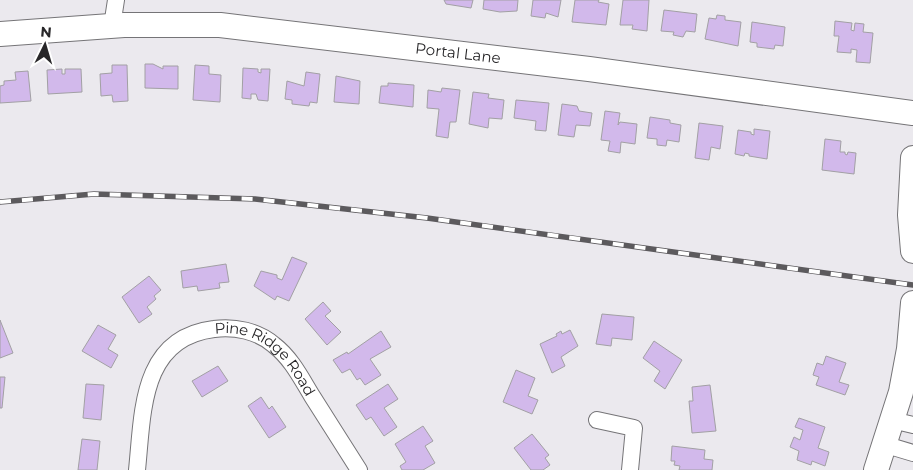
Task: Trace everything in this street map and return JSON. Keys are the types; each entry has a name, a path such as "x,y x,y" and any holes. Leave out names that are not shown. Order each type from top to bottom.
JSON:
{"street":[{"path":"112,26 116,0"},
{"name":"Portal Lane","path":"0,34 112,26 220,25 316,35 913,113"},
{"path":"913,158 910,215 913,251"},
{"path":"876,470 883,444 902,422 913,303"},
{"name":"Pine Ridge Road","path":"137,470 146,393 153,370 167,351 186,337 202,330 237,328 274,344 292,364 359,470"},
{"path":"598,420 634,428 630,470"},
{"path":"883,444 913,453"}],"building":[{"path":"444,0 473,0 471,8 446,4"},
{"path":"484,0 518,0 517,11 500,12 483,9"},
{"path":"533,0 561,0 558,17 546,13 545,18 531,16"},
{"path":"575,0 599,0 598,2 609,4 606,25 572,22"},
{"path":"623,0 649,0 647,31 632,29 633,25 620,25"},
{"path":"664,10 697,14 695,32 686,31 683,37 673,35 674,32 661,31"},
{"path":"717,15 725,16 725,20 741,22 738,46 705,39 709,18 716,19"},
{"path":"835,21 852,23 851,30 854,31 855,23 864,24 863,32 873,33 870,63 856,62 857,50 851,49 851,53 837,52 839,36 834,36"},
{"path":"752,22 785,27 783,46 775,45 774,49 757,47 757,43 750,42"},
{"path":"145,64 153,64 163,69 163,66 178,66 178,89 145,88"},
{"path":"112,65 127,65 128,101 113,102 112,95 101,96 100,74 112,73"},
{"path":"195,65 209,66 209,74 221,75 220,102 193,100"},
{"path":"243,68 258,69 258,72 261,73 261,69 270,69 268,101 258,100 256,94 251,94 251,99 242,98"},
{"path":"62,69 62,74 65,74 65,69 81,69 82,92 48,94 47,70"},
{"path":"28,71 31,101 0,103 0,86 4,85 4,81 16,80 15,72"},
{"path":"306,72 320,74 317,103 310,102 309,106 292,104 292,100 285,99 287,81 304,86"},
{"path":"336,76 360,81 359,104 334,102"},
{"path":"388,83 414,85 413,107 379,103 381,86 388,86"},
{"path":"442,88 460,90 456,122 450,122 448,138 436,136 439,109 427,108 428,90 441,92"},
{"path":"473,92 489,94 488,98 504,100 502,119 489,118 488,128 469,124"},
{"path":"516,100 549,103 546,131 535,130 536,121 514,118"},
{"path":"562,104 577,106 579,111 592,113 590,126 576,125 574,137 558,135"},
{"path":"605,111 620,113 618,125 620,122 637,124 635,144 621,142 620,153 608,151 610,141 601,140"},
{"path":"650,117 670,120 670,123 681,125 679,142 667,140 666,146 657,145 657,139 647,138"},
{"path":"699,123 723,126 720,149 711,147 709,160 695,158"},
{"path":"754,129 770,131 767,159 749,156 749,154 745,153 744,156 735,154 738,130 751,132 754,135"},
{"path":"825,139 841,141 840,152 845,152 847,155 848,152 856,153 854,174 822,170"},
{"path":"292,257 307,263 289,301 277,296 275,300 254,286 261,271 277,275 277,278 282,280"},
{"path":"226,264 229,282 219,283 220,288 198,291 197,286 183,288 181,271"},
{"path":"149,276 161,290 154,296 156,299 147,307 152,314 139,323 122,297"},
{"path":"323,302 331,311 325,316 341,332 327,345 305,319"},
{"path":"602,314 634,317 632,340 612,338 611,346 596,344"},
{"path":"0,320 13,353 0,358"},
{"path":"98,325 116,335 108,349 118,355 111,368 82,351"},
{"path":"570,330 578,346 561,357 565,366 552,373 540,344 557,336 556,334 561,331 562,334"},
{"path":"381,331 391,347 370,359 381,375 365,385 360,378 357,380 350,369 342,373 333,360 347,352 348,354"},
{"path":"654,341 682,360 665,389 654,381 660,371 643,358"},
{"path":"826,356 846,363 839,382 849,385 845,395 816,385 819,377 813,375 817,363 823,365"},
{"path":"218,366 228,381 202,397 192,381"},
{"path":"516,370 535,378 528,396 538,400 532,414 503,402"},
{"path":"0,377 5,377 2,408 0,408"},
{"path":"86,384 104,385 101,420 83,418"},
{"path":"388,384 398,399 384,408 397,427 384,436 371,417 366,420 356,405"},
{"path":"710,385 716,431 692,433 689,401 693,401 692,387"},
{"path":"261,397 269,409 272,406 286,427 269,438 248,406"},
{"path":"799,418 825,427 818,448 829,452 825,466 812,461 811,465 797,460 799,451 790,447 794,437 800,440 803,430 795,427"},
{"path":"423,426 433,441 425,446 435,463 423,470 402,470 400,466 406,462 395,444"},
{"path":"532,434 549,455 545,458 550,465 543,470 531,470 514,448"},
{"path":"82,439 100,441 97,470 78,470"},
{"path":"672,446 705,450 704,459 713,460 712,470 679,470 680,466 674,465 675,461 671,461"}],"railway":[{"path":"0,202 94,194 255,199 427,218 913,285"}]}
